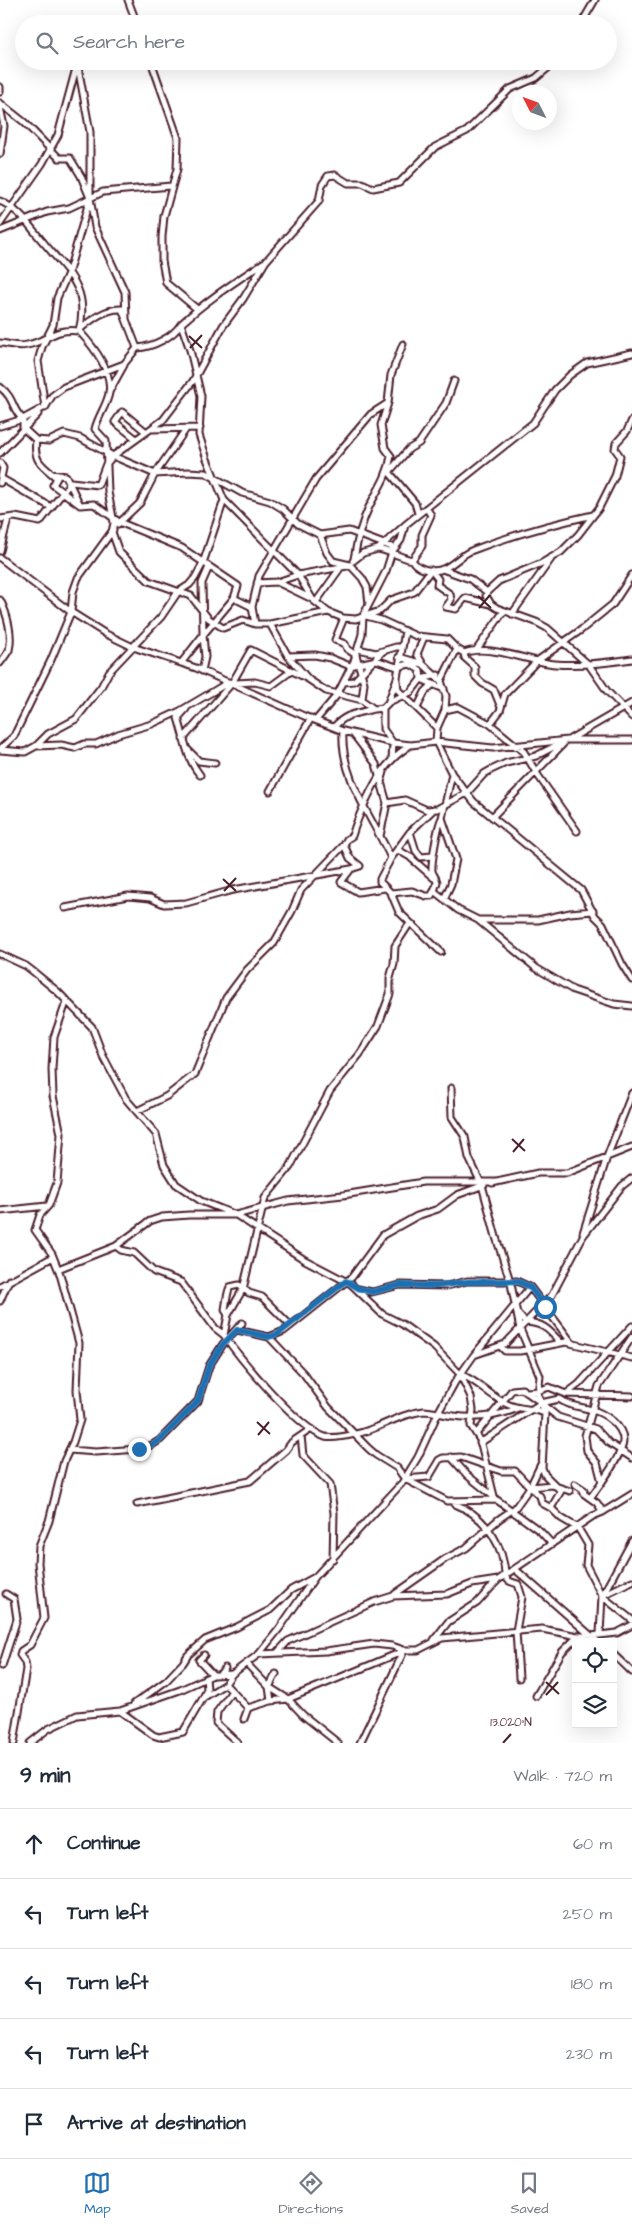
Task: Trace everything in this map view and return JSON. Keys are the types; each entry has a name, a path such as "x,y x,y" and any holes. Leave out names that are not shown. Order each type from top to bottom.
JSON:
{"street":[{"path":"128,0 134,15"},
{"path":"586,15 595,0"},
{"path":"0,224 42,164 62,124 66,102 78,70"},
{"path":"78,70 90,132 90,198 95,227 125,292 126,318"},
{"path":"155,70 178,138 177,169 171,186 162,237 162,261 166,283 197,309"},
{"path":"71,482 98,485 106,464 113,456 168,413 196,375 223,326 243,299 266,261 319,201 322,195 322,185 328,176 335,175 348,183 362,184 373,188 399,183 435,147 467,131 510,89 536,78 545,70"},
{"path":"0,87 0,92"},
{"path":"0,103 24,122 48,149 59,158 70,158 90,198 69,271 57,298 53,325 46,336 38,361 45,407"},
{"path":"0,107 4,126 0,154"},
{"path":"0,231 25,219 69,208 102,192 171,186"},
{"path":"0,201 25,219 69,271 82,310 79,330 99,355 110,392"},
{"path":"137,348 145,348 172,335 197,309 222,288 238,281 266,261"},
{"path":"0,343 13,347 36,343 60,330 79,330 92,318 115,309 122,309 137,348"},
{"path":"182,324 201,396 200,428 202,446 224,500 298,575 315,601"},
{"path":"403,344 391,375 388,403 381,425 381,433 385,448 391,456 389,472 415,503 418,513"},
{"path":"137,348 124,364 97,418 95,429 106,441 106,464 112,532 123,558 149,581 192,596 208,618 223,628 243,620 255,624 270,624 328,612"},
{"path":"257,583 277,582 298,575 350,565 354,559 363,553 378,549 418,513 533,423 555,390 570,375 587,363 632,354"},
{"path":"0,453 45,407 52,396 64,387 124,364"},
{"path":"354,559 358,533 369,507 389,472 419,443 446,403 454,381"},
{"path":"0,388 7,391 19,416 23,419 23,428 36,440 49,441 64,434 107,451 113,456 155,474 206,473 242,494 270,501 293,520 320,535 342,532 358,533 392,547 392,552"},
{"path":"255,624 252,607 257,583 316,479 371,414 388,403"},
{"path":"0,426 23,419 45,407"},
{"path":"135,438 115,422 122,412 148,430 200,428"},
{"path":"491,604 486,596 487,592 499,581 561,552 578,535 609,492 619,463 616,443 627,431 632,420"},
{"path":"0,749 14,736 24,718 71,612 73,592 78,578 119,522 140,503 155,474 186,429"},
{"path":"36,440 35,448 38,464 57,478 54,485 63,494 80,505 94,504 119,522 182,548 238,586 234,598 182,662"},
{"path":"0,463 3,468 1,481 52,507"},
{"path":"52,474 66,476 71,482 80,505"},
{"path":"0,519 15,518 40,522 71,482"},
{"path":"0,749 25,752 36,746 48,734 76,719 101,687 109,672 161,617 178,592 189,585 203,564 224,500"},
{"path":"412,560 422,546 422,535 430,519 431,515 426,508"},
{"path":"442,569 471,551 537,528 593,515"},
{"path":"0,551 8,519"},
{"path":"270,791 314,719 337,695 344,682 356,655 363,616 386,571 392,552 401,540 405,525"},
{"path":"320,535 327,553 333,561 350,565 362,578 367,587 370,604"},
{"path":"378,549 392,552 400,558 412,560 415,564 431,570 442,569 470,579 487,592"},
{"path":"512,614 553,556"},
{"path":"0,558 71,612 106,634 133,647 182,662 231,682 343,731 393,744 411,745 436,742 493,748 520,747 568,740 632,740"},
{"path":"202,671 205,657 202,583 209,567"},
{"path":"315,601 341,567"},
{"path":"431,570 438,579 437,585 450,594 451,600 446,607 448,609 456,609 465,598 491,604 547,628 588,665 632,717"},
{"path":"277,582 315,601 328,612 344,618 356,619 380,611 391,600 414,592 431,570"},
{"path":"500,705 505,694 537,660 581,630 613,604 632,574"},
{"path":"234,598 252,607"},
{"path":"0,600 9,628 9,650 0,663"},
{"path":"477,649 504,611"},
{"path":"363,616 381,620 424,637 447,639 464,653 465,658 475,666 475,676 494,690 500,705 500,711 490,724"},
{"path":"344,618 335,640 345,644 347,650 356,655 364,683 362,700"},
{"path":"270,624 288,656 308,679"},
{"path":"405,631 397,667 398,690 405,694 437,728"},
{"path":"424,637 416,654 423,664 440,678 444,689 445,710 437,728 436,742 452,774 467,793 492,817 581,890 603,924 622,964 632,980"},
{"path":"358,648 376,653 402,647"},
{"path":"417,708 425,692 440,678 457,649"},
{"path":"464,653 477,649 553,664 588,665 632,659"},
{"path":"182,739 231,682 251,650 267,657 271,662 290,672 308,679 326,691 362,700 374,709"},
{"path":"344,682 354,681 383,651"},
{"path":"288,656 315,655 330,658 350,666 376,660 397,667 410,664 420,670 421,679 411,692 382,708 350,714 340,720 334,727"},
{"path":"399,656 423,664"},
{"path":"36,746 61,744 75,748 84,744 96,744 118,734 152,724 231,682 255,682 271,686 290,672"},
{"path":"388,703 397,678"},
{"path":"421,679 440,678"},
{"path":"421,679 444,689"},
{"path":"441,952 399,912 389,891 380,882 391,858 410,832 434,809 467,793 484,774 506,763 528,758 568,740 632,702"},
{"path":"190,704 178,718 185,748 193,767 200,776"},
{"path":"445,710 458,707 490,724 520,747 576,832"},
{"path":"382,708 383,728 393,744 392,760"},
{"path":"343,731 342,741 349,778 391,858"},
{"path":"351,733 376,764 379,776"},
{"path":"492,817 568,740"},
{"path":"137,1111 167,1096 195,1074 226,998 247,970 274,943 292,911 301,890 344,845 347,839 352,836 356,821 379,776 392,760 411,745"},
{"path":"185,748 199,761 215,763"},
{"path":"380,836 387,803 381,782 384,770"},
{"path":"351,869 341,882 358,892 412,891 431,896 437,882 432,869 432,856 452,774"},
{"path":"387,803 405,800 427,810 434,809"},
{"path":"442,818 456,859 451,884 445,897"},
{"path":"410,832 416,851 422,857"},
{"path":"65,908 82,906 111,898 133,896 150,898 164,904 186,903 233,890 360,866 350,858 344,845"},
{"path":"398,850 411,858 437,882"},
{"path":"411,858 432,856"},
{"path":"434,891 445,897 458,910 478,920 536,968 573,990 614,1004 632,1006"},
{"path":"478,920 538,920 570,913 593,911"},
{"path":"70,1450 96,1452 139,1449 152,1445 160,1440 198,1401 206,1373 226,1337 228,1315 243,1290 265,1198 290,1167 330,1091 360,1054 378,1026 390,994 394,946 410,923"},
{"path":"0,954 26,966 66,1000 92,1027 103,1056 120,1089 156,1134 164,1165 176,1184 201,1201 236,1215 305,1260 358,1288 372,1292 400,1285 442,1286 467,1282 517,1281 530,1287 572,1343"},
{"path":"14,1743 26,1669 25,1662 20,1655 22,1650 35,1639 44,1618 38,1563 39,1546 49,1522 64,1462 80,1420 77,1390 79,1343 58,1269 53,1257 35,1230 40,1215 49,1206 56,1183 61,1144 53,1096 54,1037 66,1000"},
{"path":"451,1088 452,1117 465,1137 469,1158 482,1184 510,1281 520,1329 540,1376 538,1391 545,1413 543,1461 545,1475 561,1491 561,1494 551,1508"},
{"path":"474,1355 501,1347 552,1295 559,1284 583,1236 607,1157 632,1093"},
{"path":"58,1269 116,1246 150,1221 162,1217 236,1215 288,1201 343,1195 423,1182 482,1184 538,1173 568,1173 632,1147"},
{"path":"583,1236 622,1186 632,1178"},
{"path":"237,1330 269,1337 278,1334 346,1281 364,1263 383,1235 417,1216 433,1212 448,1200 482,1184"},
{"path":"0,1211 49,1206"},
{"path":"116,1246 121,1250 134,1253 154,1272 181,1282 215,1328 226,1337 254,1375 311,1429 326,1437 372,1430 398,1416 426,1411 472,1418 518,1408"},
{"path":"0,1286 53,1257"},
{"path":"0,1301 10,1279"},
{"path":"228,1315 225,1310 230,1287 238,1285 243,1290 262,1297 290,1325"},
{"path":"203,1698 225,1684 232,1674 259,1654 315,1577 405,1479 460,1374 530,1287"},
{"path":"358,1288 382,1314 412,1331 434,1347 460,1374 471,1397 471,1426 480,1443 494,1498"},
{"path":"515,1308 526,1322 538,1323 561,1343"},
{"path":"226,1337 237,1330 242,1323"},
{"path":"480,1443 531,1410 540,1402 559,1398 566,1394 578,1384 632,1326"},
{"path":"269,1337 376,1455 397,1468 405,1479 434,1496 466,1508 489,1528 504,1563 505,1576 507,1580 518,1584 522,1597 516,1631 519,1678"},
{"path":"602,1482 597,1463 586,1451 584,1444 587,1424 604,1378 632,1337"},
{"path":"501,1347 510,1352 561,1343 572,1343 607,1354 632,1358"},
{"path":"460,1374 475,1380 502,1401 518,1408 545,1413"},
{"path":"527,1392 549,1387 566,1394 632,1396"},
{"path":"476,1434 512,1390 518,1388 527,1392 558,1417 587,1424 602,1434 619,1451 632,1458"},
{"path":"559,1398 570,1405 591,1409 607,1416 619,1430 624,1440 602,1482 590,1498"},
{"path":"137,1504 250,1481 311,1429"},
{"path":"301,1436 303,1455 330,1484 334,1513 333,1559"},
{"path":"405,1479 428,1477 439,1460 461,1457 501,1471 515,1471 540,1496 542,1503 578,1528 588,1545 586,1564 602,1596 632,1620"},
{"path":"451,1458 467,1475 494,1498 540,1531 552,1544"},
{"path":"393,1596 466,1548 499,1518 513,1510 530,1486 543,1461"},
{"path":"575,1484 603,1512"},
{"path":"530,1486 547,1485 570,1491"},
{"path":"433,1641 448,1622 477,1603 498,1580 516,1570 593,1516 632,1494"},
{"path":"451,1502 494,1498"},
{"path":"600,1634 602,1596 632,1541"},
{"path":"516,1570 593,1638"},
{"path":"130,1707 166,1681 183,1664 188,1655 205,1640 237,1627 270,1610 291,1590 315,1577"},
{"path":"278,1652 288,1641 374,1602 393,1596 447,1594 472,1584 498,1580"},
{"path":"602,1596 632,1581"},
{"path":"1,1668 17,1619 14,1599 6,1594"},
{"path":"259,1654 326,1651 374,1644 392,1646 404,1650 418,1650 442,1638 542,1630 578,1636 591,1636 618,1632 631,1626"},
{"path":"536,1696 562,1652 578,1636"},
{"path":"248,1708 271,1701 288,1699 404,1650"},
{"path":"360,1743 404,1650"},
{"path":"204,1655 199,1660 213,1675"},
{"path":"617,1658 632,1672"},
{"path":"247,1664 269,1686 288,1699 303,1715 338,1743"},
{"path":"220,1674 225,1668"},
{"path":"30,1743 48,1729 77,1715 120,1711 180,1690 213,1675 232,1674"},
{"path":"271,1701 269,1686 276,1674"},
{"path":"120,1711 159,1737 183,1732 203,1698 206,1689 206,1678"},
{"path":"225,1684 248,1708"},
{"path":"232,1691 217,1712 216,1723 237,1742"},
{"path":"244,1719 248,1708"}],"route":[{"path":"139,1449 160,1440 198,1401 209,1366 223,1344 237,1330 254,1336 269,1337 278,1334 346,1281 363,1290 380,1292 400,1285 436,1286 478,1281 517,1281 530,1287 545,1307"}]}
